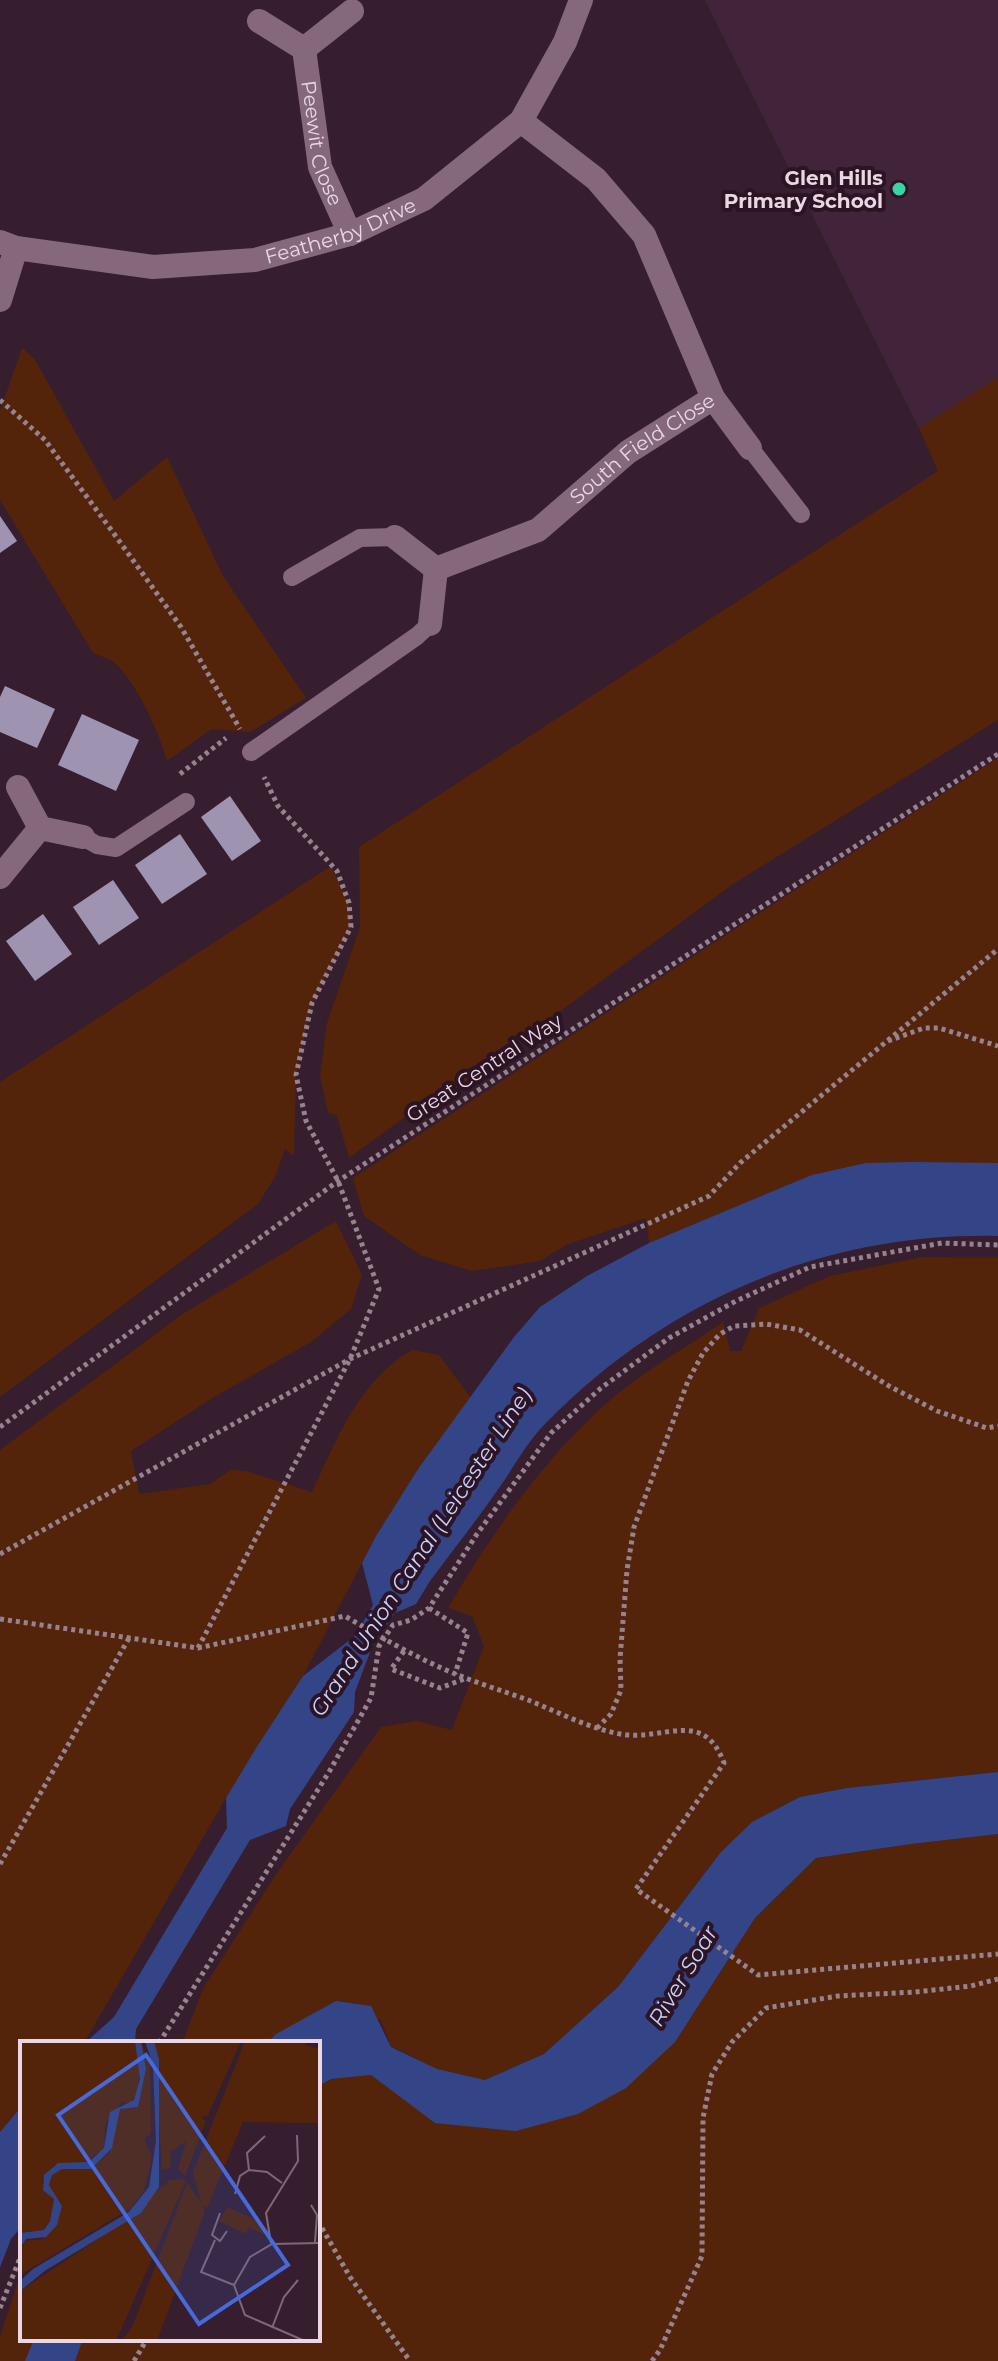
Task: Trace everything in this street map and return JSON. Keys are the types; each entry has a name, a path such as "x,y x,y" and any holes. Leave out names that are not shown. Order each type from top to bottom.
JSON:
{"street":[{"name":"Featherby Drive","path":"8,245 153,267 255,260 350,234 424,199 521,121 565,42 581,0"},
{"path":"259,21 304,49 352,11"},
{"name":"Peewit Close","path":"304,49 320,167 350,234"},
{"name":"South Field Close","path":"436,569 538,530 628,452 713,398 644,235 596,179 521,121"},
{"path":"0,300 8,245"},
{"path":"713,398 750,448"},
{"path":"395,537 436,569 430,624"},
{"path":"18,787 40,828 83,837"},
{"path":"0,877 40,828"}],"lane":[{"path":"750,448 801,514"},
{"path":"292,577 360,538 395,537"},
{"path":"251,752 405,645 430,624"},
{"path":"83,837 97,845 116,848 186,802"}],"path":[{"path":"0,400 45,440 181,627 278,806 337,871 349,903 351,927 312,1003 296,1075 306,1121 338,1181 379,1289 350,1359 198,1648"},
{"name":"Great Central Way","path":"0,1427 338,1181 998,754"},
{"path":"0,1554 350,1359 709,1196 740,1163 998,949"},
{"path":"884,1042 924,1028 939,1028 998,1046"},
{"path":"160,2041 329,1772 371,1698 379,1646 393,1625 411,1620 429,1608 477,1534 551,1433 601,1388 669,1338 736,1301 810,1267 942,1243 998,1245"},
{"path":"597,1728 611,1714 621,1690 620,1659 627,1570 634,1527 688,1381 703,1353 720,1334 734,1326 766,1324 800,1330 889,1386 937,1411 987,1428 998,1426"},
{"path":"429,1608 468,1633 455,1674"},
{"path":"0,1619 198,1648 345,1616 404,1651 455,1674 597,1728 645,1735 679,1729 695,1730 710,1738 724,1763 636,1889 758,1975 998,1954"},
{"path":"0,1864 129,1638"},
{"path":"404,1651 391,1669 440,1688 467,1678"},
{"path":"652,2361 660,2350 702,2256 703,2118 712,2074 732,2042 766,2008 838,1996 971,1986 998,1979"},
{"path":"320,2224 350,2277 410,2361"},
{"path":"0,2308 20,2258"},
{"path":"134,2361 146,2341"}],"shaded area":[{"name":"Glen Hills Primary School","path":"705,0 998,0 998,377 919,428"},
{"path":"22,348 34,358 114,501 167,457 223,576 306,698 250,732 212,729 167,761 154,724 132,683 114,662 93,653 0,500 0,411"},
{"path":"998,377 998,720 733,884 429,1108 409,1114 349,1158 337,1116 328,1112 320,1077 327,1023 360,927 359,847 938,471 919,428"},
{"path":"998,758 998,1198 724,1212 649,1243 646,1218 568,1244 540,1261 472,1271 420,1255 364,1216 353,1178"},
{"path":"331,866 349,903 351,927 312,1003 296,1075 294,1156 285,1149 275,1177 258,1204 0,1397 0,1082"},
{"path":"336,1221 362,1275 351,1309 311,1342 214,1397 131,1451 139,1494 210,1484 231,1470 246,1471 312,1492 341,1432 364,1394 394,1363 412,1350 439,1355 471,1398 418,1469 376,1536 303,1676 226,1798 85,2041 20,2041 20,2108 0,2132 0,1450 181,1315"},
{"path":"922,1257 998,1258 998,1772 847,1788 800,1797 752,1822 721,1852 618,1987 544,2054 485,2080 437,2069 391,2046 380,2019 276,2034 269,2041 183,2041 204,1987 275,1876 381,1727 417,1721 452,1730 484,1646 472,1616 448,1608 503,1522 545,1467 617,1394 656,1366 723,1322 730,1351 741,1351 759,1308 830,1276"},
{"path":"998,1834 998,2361 75,2361 82,2341 320,2341 320,2085 330,2079 371,2075 436,2123 675,2042 755,1918 816,1858"},
{"path":"20,2275 20,2341 33,2341 25,2361 0,2361 0,2337"}],"water":[{"name":"Grand Union Canal (Leicester Line)","path":"866,1163 998,1163 998,1236 934,1238 872,1246 811,1261 752,1282 696,1309 642,1342 592,1380 538,1431 416,1604 395,1613 373,1644 355,1692 354,1712 290,1809 286,1826 250,1840 136,2029 135,2041 87,2041 114,2017 227,1828 226,1798 303,1676 355,1636 373,1605 362,1563 376,1536 418,1469 514,1337 540,1307 587,1276 649,1243 812,1175"},
{"name":"River Soar","path":"998,1772 998,1834 816,1858 755,1918 675,2042 626,2088 578,2114 516,2131 435,2123 371,2075 331,2079 320,2085 320,2041 269,2041 276,2034 336,2001 371,2006 391,2047 437,2069 485,2080 544,2054 618,1987 721,1852 752,1822 800,1797 847,1788"},
{"path":"20,2108 20,2228 11,2239 0,2267 0,2132"},
{"path":"33,2341 82,2341 75,2361 25,2361"}],"building":[{"path":"0,516 17,541 0,553"},
{"path":"5,686 55,709 37,748 0,732 0,697"},
{"path":"82,714 139,740 116,791 58,765"},
{"path":"230,796 261,841 232,861 201,817"},
{"path":"180,834 207,874 162,904 135,865"},
{"path":"113,880 139,918 99,945 73,907"},
{"path":"43,914 72,954 35,981 6,941"}],"place":[{"name":"Glen Hills Primary School","path":"899,189"}]}
